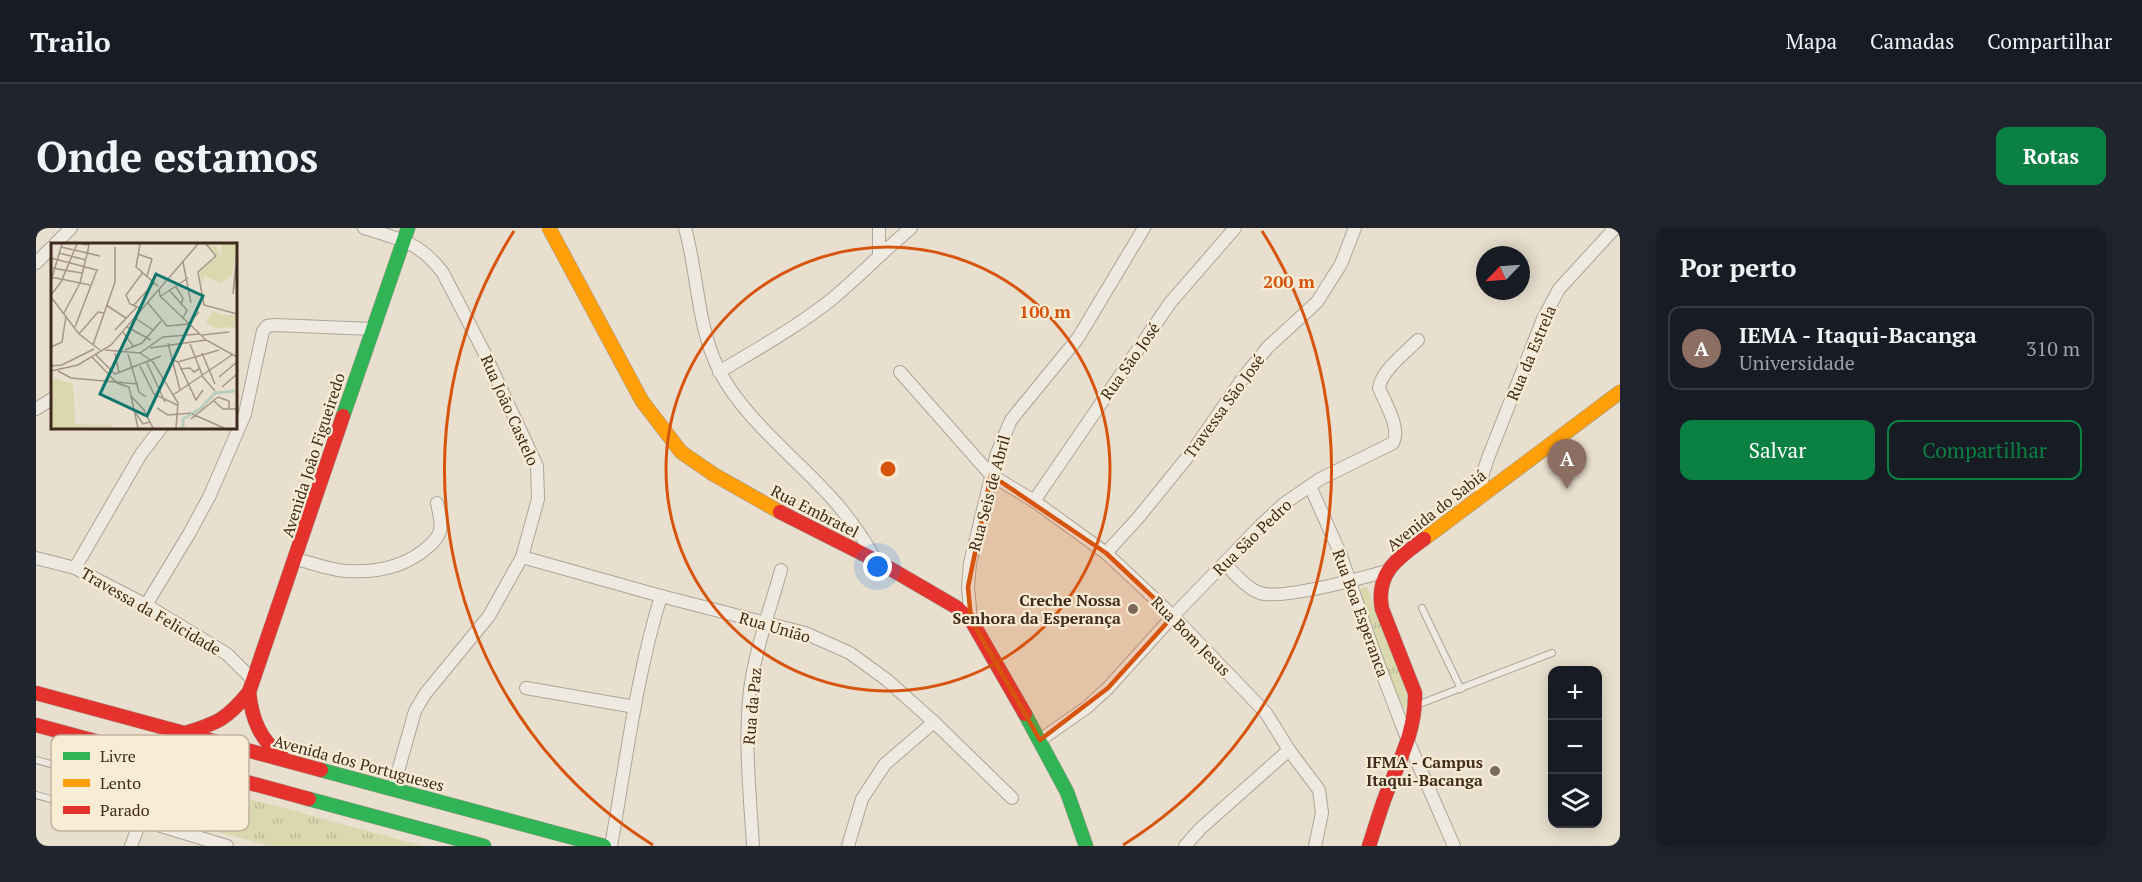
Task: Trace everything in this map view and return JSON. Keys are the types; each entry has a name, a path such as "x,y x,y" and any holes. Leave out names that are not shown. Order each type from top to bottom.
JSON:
{"main road":[{"name":"Rua Embratel","path":"549,228 642,401 681,452 712,474 785,515 877,561 956,607 971,620 1040,740 1066,792 1086,846"},
{"name":"Avenida João Figueiredo","path":"184,734 225,718 233,712 251,686 406,234"},
{"name":"Avenida do Sabiá","path":"1369,846 1390,784 1408,741 1416,706 1415,693 1382,609 1381,590 1387,571 1400,557 1620,392"},
{"name":"Avenida João Figueiredo","path":"251,686 252,720 257,732 264,742 287,761"},
{"name":"Avenida dos Portugueses","path":"36,693 188,735"},
{"path":"36,725 73,735"},
{"name":"Avenida dos Portugueses","path":"249,751 604,846"},
{"path":"249,782 484,846"}],"street":[{"path":"57,243 71,228"},
{"name":"Rua João Castelo","path":"364,228 406,234 443,273 484,352 537,466 538,499 522,557 489,616 425,694 415,711 393,789"},
{"path":"685,228 691,249 704,328 719,372 738,400 828,494 861,533 877,561"},
{"path":"879,228 879,255"},
{"path":"719,372 794,326 832,299 911,228"},
{"name":"Rua Seis de Abril","path":"971,620 968,587 970,563 991,475 1004,434 1011,420 1078,338 1144,228"},
{"name":"Rua São José","path":"1034,501 1170,303 1235,228"},
{"name":"Travessa São José","path":"1106,553 1194,450 1243,378 1268,347 1317,302 1341,264 1355,228"},
{"name":"Rua da Estrela","path":"1481,495 1483,473 1488,458 1543,319 1559,289 1615,228"},
{"path":"36,263 51,249"},
{"path":"240,413 260,339 267,326 372,329"},
{"name":"Rua São Pedro","path":"1040,740 1086,708 1108,688 1173,616 1277,511 1310,486 1367,454 1393,443 1396,436 1379,388 1379,382 1418,339"},
{"name":"Rua Bom Jesus","path":"900,372 991,475 1034,501 1106,553 1173,616 1266,713 1289,750 1319,790 1322,813 1315,846"},
{"path":"36,409 51,400"},
{"path":"75,568 141,454 160,429"},
{"path":"146,605 210,495 234,429"},
{"name":"Rua Boa Esperanca","path":"1310,486 1340,553 1408,741 1454,846"},
{"path":"296,559 344,571 390,568 407,562 435,541 440,533 441,520 437,503"},
{"name":"Rua União","path":"522,557 805,633 850,653 887,680 934,722 1012,798"},
{"name":"Travessa da Felicidade","path":"36,558 75,568 146,605 227,654 251,686"},
{"path":"1224,563 1246,584 1260,593 1274,594 1350,582 1387,571"},
{"name":"Rua da Paz","path":"753,846 748,747 750,693 753,668 781,570"},
{"path":"612,846 635,707 649,638 661,596"},
{"path":"526,688 635,707"},
{"path":"848,846 862,799 885,764 934,722"},
{"path":"1185,846 1200,829 1289,750"},
{"path":"130,846 136,831"},
{"path":"177,831 227,846"}],"lane":[{"path":"1422,608 1461,689"},
{"path":"1416,706 1552,653"},
{"path":"36,760 51,764"},
{"path":"36,795 51,799"}],"highlighted area":[{"path":"991,475 1106,553 1173,616 1108,688 1040,740 971,620 968,587"}],"green space":[{"path":"1367,587 1408,698 1405,711 1392,684 1358,590"},
{"path":"249,799 423,846 271,846 215,831 249,831"}],"traffic: fast":[{"path":"343,416 408,228"},
{"path":"1025,714 1067,792 1086,846"},
{"path":"321,770 604,846"},
{"path":"309,799 484,846"}],"traffic: slow":[{"path":"549,228 642,401 681,452 713,474 780,512"},
{"path":"1424,539 1620,392"}],"traffic: jam":[{"path":"185,733 221,719 249,692 343,416"},
{"path":"780,512 877,561 956,607 971,620 1025,714"},
{"path":"1369,846 1410,732 1415,706 1415,693 1382,609 1382,586 1385,576 1397,560 1424,539"},
{"path":"249,692 258,728 268,743 282,757"},
{"path":"36,693 191,735"},
{"path":"36,725 73,735"},
{"path":"249,751 321,770"},
{"path":"249,783 309,799"}],"place":[{"name":"IEMA - Itaqui-Bacanga","path":"1567,489"},
{"name":"Creche Nossa Senhora da Esperança","path":"1133,609"},
{"name":"IFMA - Campus Itaqui-Bacanga","path":"1495,771"}]}
